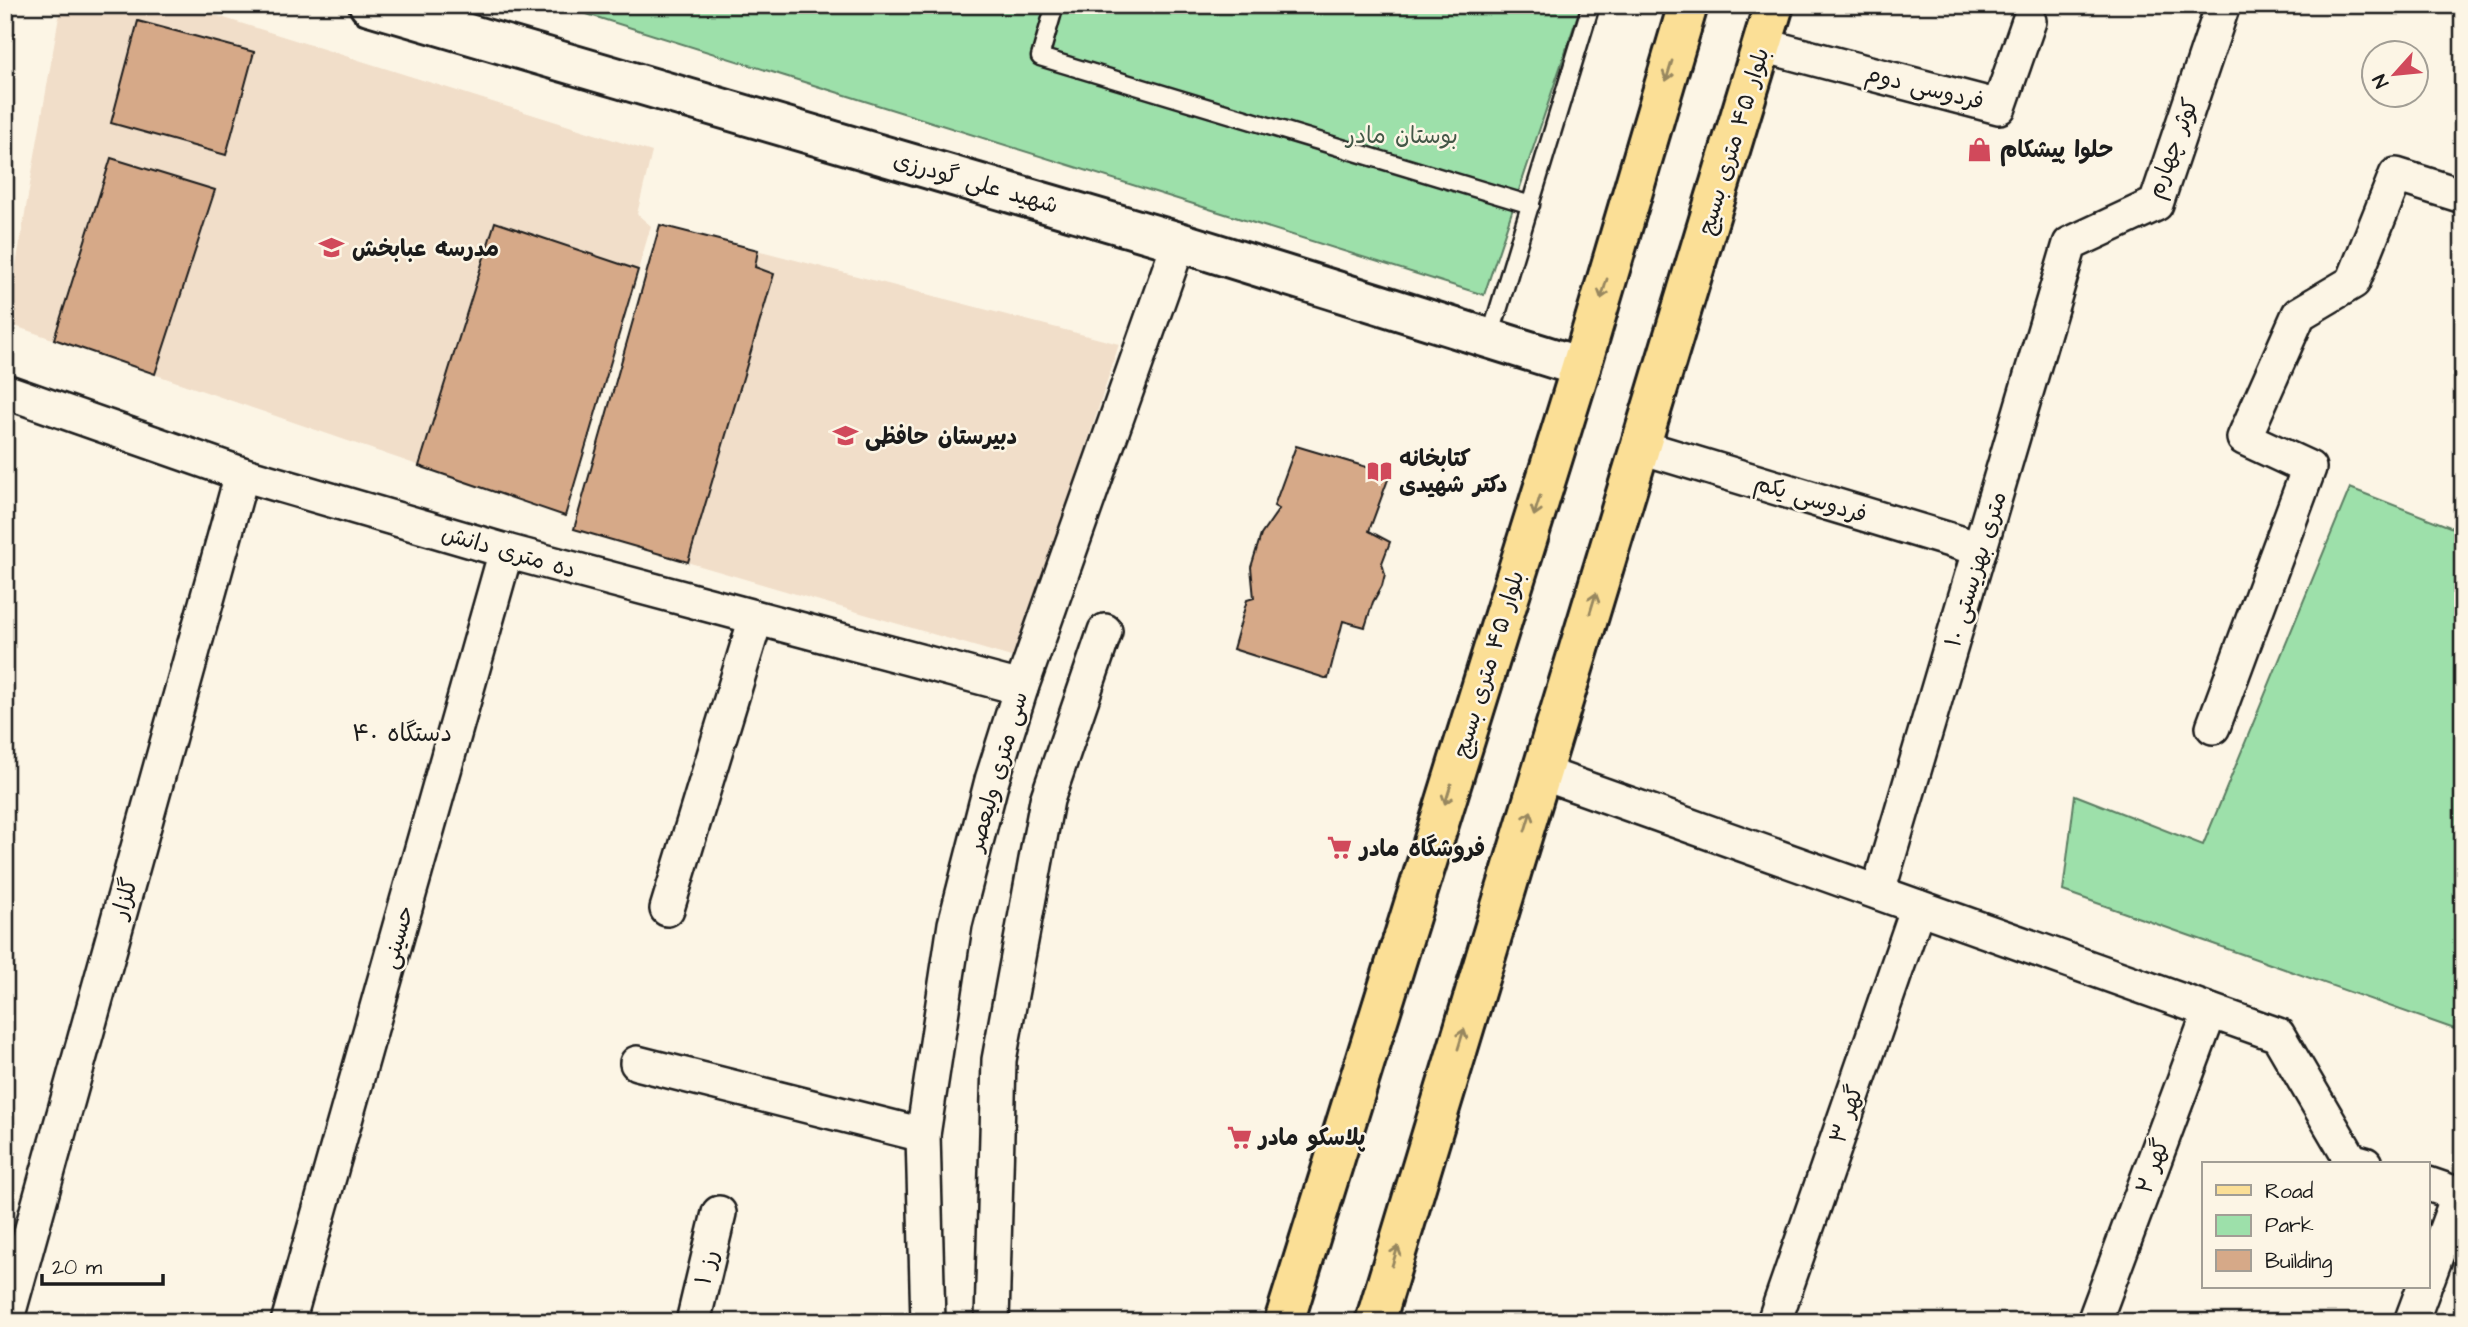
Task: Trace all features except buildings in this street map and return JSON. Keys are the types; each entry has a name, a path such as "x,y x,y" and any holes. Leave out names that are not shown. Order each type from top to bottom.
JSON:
{"main road":[{"name":"بلوار ۴۵ متری بسیج","path":"1284,1322 1581,367 1688,5"},
{"name":"بلوار ۴۵ متری بسیج","path":"1375,1322 1774,5"}],"street":[{"name":"شهید علی گودرزی","path":"369,5 1179,242 1581,367"},
{"name":"کوثر چهارم","path":"2070,244 2156,204 2223,5"},
{"name":"فردوسی دوم","path":"1762,46 1999,107 2029,21"},
{"path":"2213,727 2309,468 2244,438 2299,314 2353,282 2396,174 2463,196"},
{"name":"سی متری ولیعصر","path":"928,1322 923,1135 956,924 992,780 1021,688 1179,242"},
{"name":"۱۰ متری بهزیستی","path":"1878,892 2070,244"},
{"name":"ده متری دانش","path":"5,391 242,474 506,551 1021,688"},
{"name":"فردوسی یکم","path":"1641,447 1980,549"},
{"name":"گلزار","path":"6,1322 242,474"},
{"name":"حسینی","path":"288,1322 506,551"},
{"path":"667,909 756,618"},
{"path":"992,1322 999,1060 1047,800 1105,631"},
{"path":"1542,773 2278,1035 2351,1160 2358,1162"},
{"name":"گهر ۳","path":"1774,1322 1918,907"},
{"name":"گهر ۲","path":"2094,1322 2210,1011"},
{"path":"637,1063 923,1135"},
{"path":"2430,1270 2450,1192"},
{"name":"رز ۱","path":"693,1322 719,1213"},
{"path":"2412,1322 2424,1288"}],"lane":[{"path":"1055,5 1040,57 1531,205"},
{"path":"1490,337 1591,5"}],"shaded area":[{"name":"مدرسه عبابخش","path":"61,5 183,5 652,152 637,214 651,226 565,516 6,323"},
{"name":"دبیرستان حافظی","path":"660,225 1119,344 1018,659 574,529"}],"green space":[{"name":"بوستان مادر","path":"558,5 1581,5 1484,295"},
{"path":"2350,488 2463,532 2463,1032 2063,891 2075,795 2203,845"}],"place":[{"name":"حلوا پیشکام","path":"1980,149"},
{"name":"مدرسه عبابخش","path":"332,248"},
{"name":"دبیرستان حافظی","path":"845,436"},
{"name":"کتابخانه دکتر شهیدی","path":"1379,471"},
{"name":"فروشگاه مادر","path":"1340,848"},
{"name":"پلاسکو مادر","path":"1239,1137"}],"district":[{"name":"۴۰ دستگاه","path":"402,733"}]}
